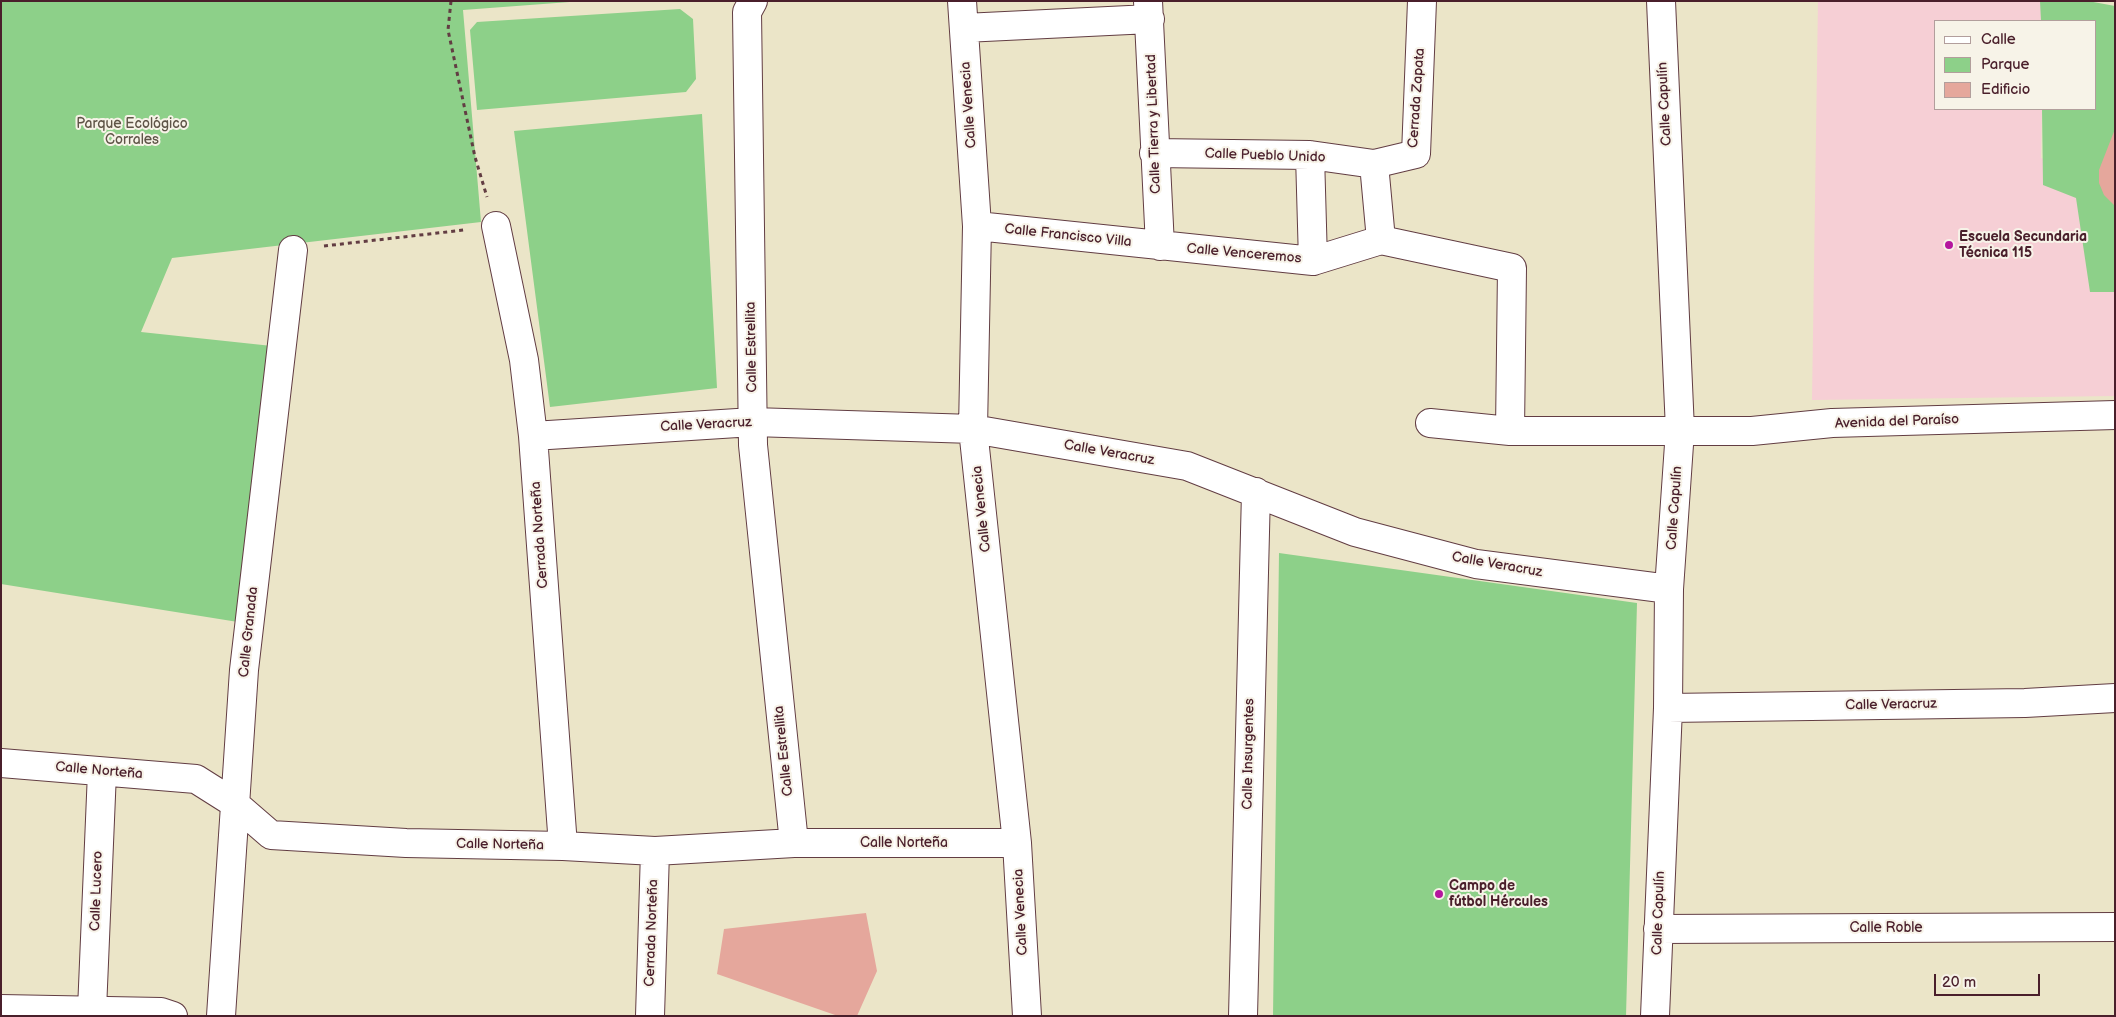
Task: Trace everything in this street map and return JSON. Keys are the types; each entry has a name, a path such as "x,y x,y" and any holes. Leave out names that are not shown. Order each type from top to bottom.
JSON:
{"street":[{"name":"Calle Estrellita","path":"753,1 747,12 753,446 794,843"},
{"name":"Calle Venecia","path":"962,1 977,226 973,429 1017,843 1027,1016"},
{"name":"Cerrada Zapata","path":"1374,164 1416,154 1422,1"},
{"name":"Calle Capulín","path":"1655,1016 1668,708 1669,589 1680,430 1661,1"},
{"path":"964,28 1149,10"},
{"name":"Calle Tierra y Libertad","path":"1149,10 1154,153 1160,246"},
{"name":"Calle Pueblo Unido","path":"1154,153 1310,155 1374,164"},
{"name":"Calle Venceremos","path":"1160,246 1313,261 1310,155"},
{"path":"1374,164 1381,240"},
{"name":"Cerrada Norteña","path":"496,226 524,360 533,436 564,846"},
{"name":"Calle Francisco Villa","path":"977,226 1160,246"},
{"path":"1313,261 1381,240 1512,268 1510,431"},
{"name":"Calle Granada","path":"221,1016 244,670 293,250"},
{"name":"Avenida del Paraíso","path":"1680,430 1752,431 1832,423 2115,415"},
{"name":"Calle Veracruz","path":"533,436 753,422 973,429 1187,466 1354,532 1476,564 1669,589"},
{"path":"1430,424 1510,431 1680,430"},
{"name":"Calle Insurgentes","path":"1243,1016 1256,492"},
{"name":"Calle Veracruz","path":"1668,708 2025,704 2115,698"},
{"name":"Calle Norteña","path":"1,763 196,779 234,802 272,835 406,843 564,846 655,851 794,843 1017,843"},
{"name":"Calle Lucero","path":"92,1010 102,772"},
{"name":"Cerrada Norteña","path":"650,1016 655,851"},
{"name":"Calle Roble","path":"1658,929 2115,927"},
{"path":"1,1009 161,1012 173,1016"}],"path":[{"path":"293,250 496,226 475,157 448,30 451,1"}],"shaded area":[{"name":"Escuela Secundaria Técnica 115","path":"1818,1 2044,1 2043,20 1934,20 1934,110 2042,110 2041,158 2072,168 2115,292 2115,396 1812,400"}],"green space":[{"name":"Parque Ecológico Corrales","path":"1,1 583,1 463,10 481,222 172,258 141,332 272,346 238,622 1,584"},
{"path":"2040,1 2088,1 2115,6 2115,292 2090,292 2076,198 2043,185 2042,110 2096,110 2096,20 2041,20"},
{"path":"680,9 693,19 696,79 686,92 477,110 470,30 477,22"},
{"path":"702,114 717,388 550,407 514,131"},
{"path":"1279,553 1637,603 1626,1016 1273,1016"}],"building":[{"path":"2115,129 2115,206 2104,195 2099,183 2099,170"},
{"path":"866,913 877,971 857,1016 838,1016 717,974 724,929"}],"place":[{"name":"Escuela Secundaria Técnica 115","path":"1949,245"},
{"name":"Campo de fútbol Hércules","path":"1439,894"}]}
